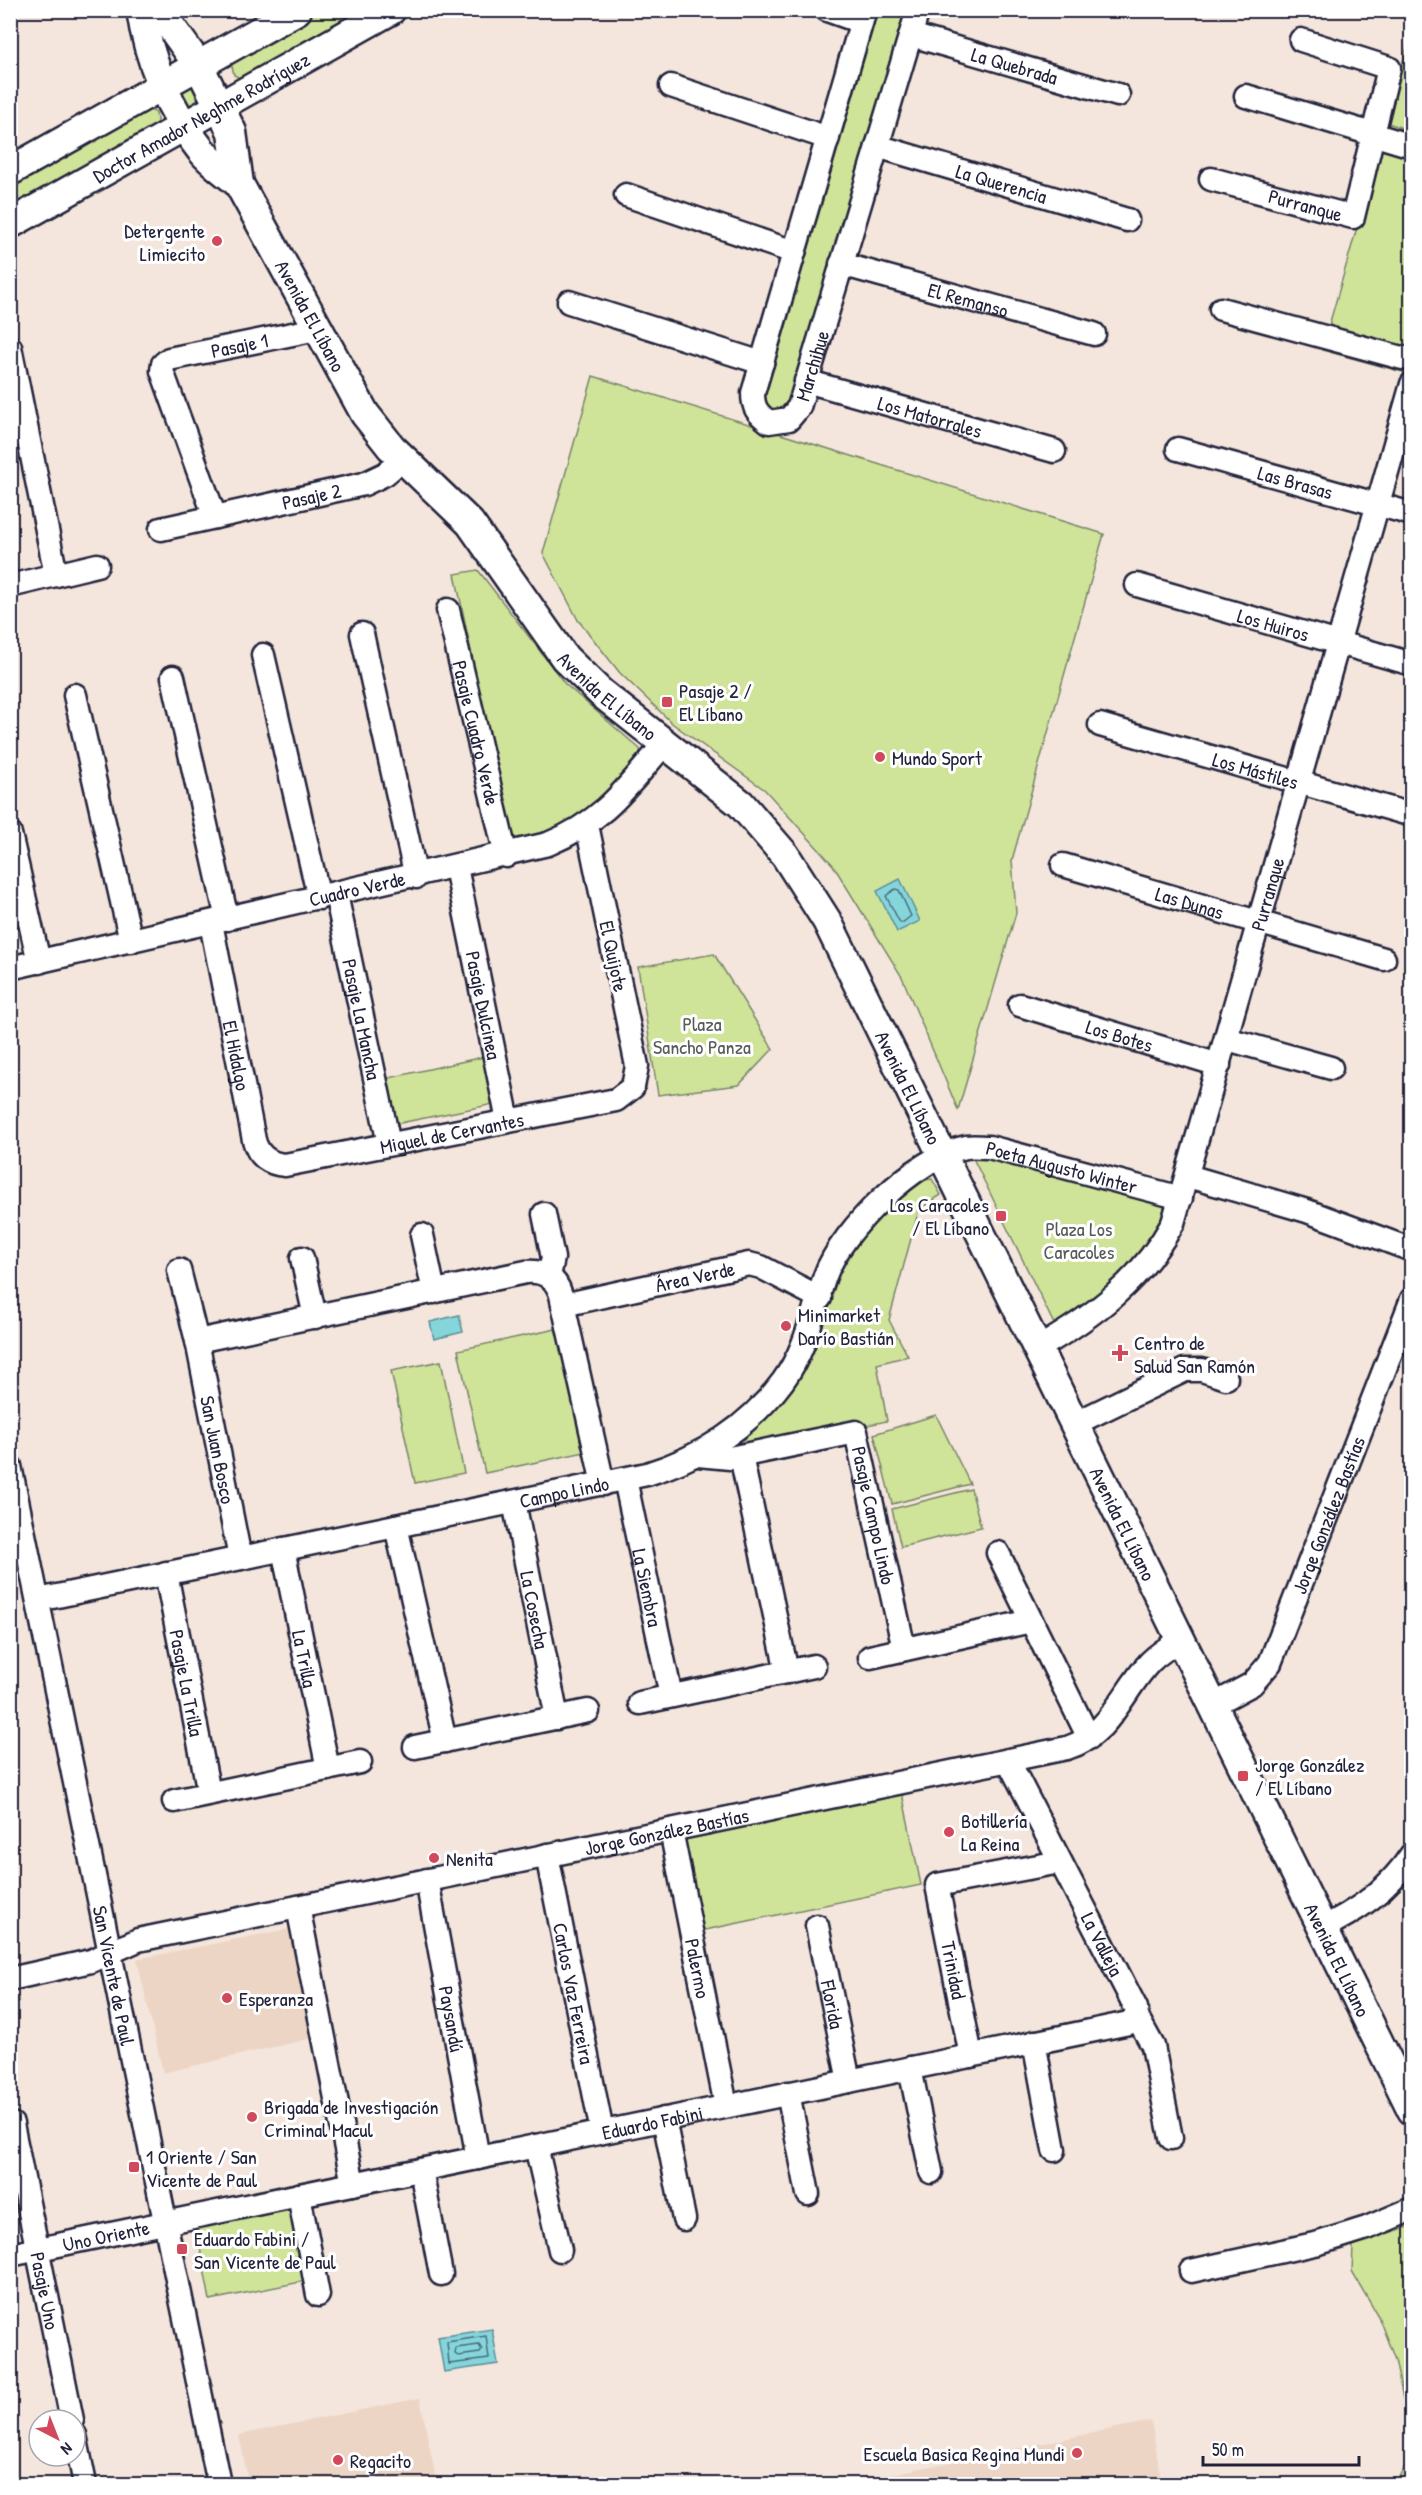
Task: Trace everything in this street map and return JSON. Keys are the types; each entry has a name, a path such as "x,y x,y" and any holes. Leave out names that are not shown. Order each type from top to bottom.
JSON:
{"main road":[{"name":"Avenida El Líbano","path":"141,10 144,33 163,86 185,126 201,152 239,184"},
{"name":"Avenida El Líbano","path":"159,10 199,66 220,106 232,132 239,184 364,414 403,459 470,523 546,632 582,675 741,804 773,839 807,887 847,958 1213,1705 1320,1929 1412,2110"},
{"path":"10,171 297,10"},
{"name":"Doctor Amador Neghme Rodríguez","path":"10,224 391,10"}],"street":[{"path":"827,10 863,16"},
{"name":"Marchihue","path":"863,16 753,393 753,404 757,413 770,422 789,419 800,406 918,10"},
{"name":"La Quebrada","path":"911,35 1118,95"},
{"name":"Purranque","path":"1211,179 1353,217 1389,68 1301,40"},
{"path":"671,86 828,138"},
{"path":"1246,96 1412,146"},
{"name":"La Querencia","path":"877,146 1127,220"},
{"path":"626,195 794,252"},
{"name":"El Remanso","path":"841,264 1094,334"},
{"path":"569,302 762,363"},
{"path":"1221,309 1402,358 1412,357"},
{"name":"Pasaje 1","path":"215,517 162,371 163,364 169,359 317,328"},
{"path":"10,347 56,575"},
{"name":"Los Matorrales","path":"806,381 1054,451"},
{"name":"Purranque","path":"1037,1349 1091,1316 1133,1280 1162,1243 1173,1223 1412,384"},
{"name":"Las Brasas","path":"1178,449 1412,514"},
{"name":"Pasaje 2","path":"161,530 364,484 385,474 403,459"},
{"path":"10,586 97,565"},
{"name":"Los Huiros","path":"1137,585 1412,664"},
{"name":"Pasaje Cuadro Verde","path":"448,610 506,856"},
{"path":"362,634 416,877"},
{"path":"263,655 328,896"},
{"path":"173,677 219,921"},
{"path":"75,695 130,941"},
{"name":"Los Mástiles","path":"1100,724 1412,815"},
{"name":"Cuadro Verde","path":"10,968 416,877 458,878 506,856 548,844 587,825 616,799 665,742"},
{"name":"El Quijote","path":"587,825 637,1066 633,1087"},
{"path":"10,834 39,962"},
{"name":"Las Dunas","path":"1063,865 1384,959"},
{"name":"Pasaje Dulcinea","path":"458,878 508,1121"},
{"name":"Pasaje La Mancha","path":"328,896 389,1144"},
{"name":"El Hidalgo","path":"219,921 216,949 254,1140 256,1148 265,1160"},
{"name":"Los Botes","path":"1020,1005 1219,1065"},
{"path":"1227,1039 1331,1068"},
{"name":"Miguel de Cervantes","path":"265,1160 285,1165 616,1100 633,1087"},
{"name":"Poeta Augusto Winter","path":"943,1157 966,1147 988,1147 1181,1198"},
{"name":"Campo Lindo","path":"38,1600 626,1479 673,1466 698,1455 747,1420 784,1380 808,1337 835,1255 857,1223 892,1191 943,1157"},
{"path":"1188,1176 1307,1211 1412,1250"},
{"path":"544,1214 553,1258 549,1276"},
{"path":"422,1234 434,1292"},
{"path":"302,1258 315,1317"},
{"name":"Área Verde","path":"563,1305 749,1264 762,1267 820,1298"},
{"name":"San Juan Bosco","path":"179,1270 197,1341 240,1558"},
{"path":"197,1341 526,1272 534,1271 549,1276 558,1288 563,1305 603,1484"},
{"name":"Jorge González Bastías","path":"1213,1705 1252,1684 1270,1663 1412,1299"},
{"path":"1074,1424 1180,1372 1196,1369 1226,1378"},
{"name":"Pasaje Campo Lindo","path":"698,1455 719,1458 741,1456 856,1432 904,1649"},
{"path":"741,1456 787,1672"},
{"name":"San Vicente de Paul","path":"11,1468 219,2484"},
{"name":"La Siembra","path":"626,1479 671,1696"},
{"name":"La Cosecha","path":"514,1502 557,1718"},
{"path":"396,1526 445,1741"},
{"name":"La Trilla","path":"283,1549 328,1769"},
{"path":"998,1553 1089,1738"},
{"name":"Pasaje La Trilla","path":"166,1574 209,1793"},
{"path":"870,1657 1031,1621"},
{"name":"Jorge González Bastías","path":"10,1978 91,1960 130,1942 1067,1748 1089,1738 1107,1723 1150,1662 1180,1640"},
{"path":"640,1703 814,1666"},
{"path":"415,1747 588,1711"},
{"name":"La Valleja","path":"1008,1760 1136,2008 1137,2017 1153,2046 1171,2138"},
{"path":"174,1801 360,1762"},
{"name":"Palermo","path":"671,1830 726,2106"},
{"path":"1320,1929 1344,1918 1378,1893 1394,1878 1412,1854"},
{"name":"Carlos Vaz Ferreira","path":"547,1856 602,2132"},
{"name":"Trinidad","path":"971,2055 937,1885 1060,1862"},
{"name":"Paysandú","path":"427,1880 478,2158"},
{"path":"298,1907 353,2184"},
{"name":"Florida","path":"817,1926 849,2081"},
{"name":"Eduardo Fabini","path":"166,2223 1129,2023 1137,2017"},
{"path":"1034,2043 1054,2150"},
{"path":"909,2068 930,2172"},
{"path":"788,2094 808,2194"},
{"path":"664,2119 684,2218"},
{"name":"Pasaje Uno","path":"12,2124 70,2408"},
{"path":"536,2146 560,2250"},
{"path":"421,2170 441,2274"},
{"path":"299,2195 318,2295"},
{"path":"1191,2271 1319,2243 1412,2209"},
{"name":"Uno Oriente","path":"10,2255 166,2223"},
{"path":"82,2468 85,2484"}],"shaded area":[{"name":"Esperanza","path":"294,1928 317,2037 163,2073 137,1959"},
{"name":"Regacito","path":"420,2398 437,2484 249,2484 239,2435"},
{"name":"Escuela Basica Regina Mundi","path":"1151,2421 1162,2484 844,2484"}],"green space":[{"path":"316,11 370,11 243,80 234,75 231,62 238,55"},
{"path":"878,11 911,11 785,415 770,411 765,398"},
{"path":"1411,34 1411,131 1385,122"},
{"path":"193,81 206,99 191,107 187,105 181,93 182,89"},
{"path":"146,108 156,113 158,128 11,212 10,182"},
{"path":"1380,147 1411,156 1412,342 1403,372 1322,350"},
{"name":"Mundo Sport","path":"593,376 1104,534 1012,860 1016,913 958,1110 902,977 833,865 765,790 673,724 620,673 578,620 543,553"},
{"path":"478,570 565,684 640,749 640,765 588,816 547,833 510,840 455,574"},
{"name":"Plaza Sancho Panza","path":"714,954 773,1049 739,1085 658,1095 638,967"},
{"path":"483,1057 494,1104 390,1125 380,1080"},
{"name":"Plaza Los Caracoles","path":"986,1151 1168,1202 1149,1243 1126,1272 1063,1324 1053,1322 972,1156"},
{"path":"932,1179 941,1195 919,1209 889,1320 908,1356 877,1364 887,1421 748,1450 744,1440 797,1377 832,1280 857,1236 916,1181"},
{"path":"561,1328 585,1452 485,1473 458,1350"},
{"path":"441,1361 464,1473 415,1483 391,1371"},
{"path":"936,1415 970,1484 892,1504 874,1434"},
{"path":"971,1489 981,1527 901,1547 892,1509"},
{"path":"902,1793 921,1885 700,1931 682,1840"},
{"path":"292,2208 306,2281 210,2300 196,2227"},
{"path":"1412,2226 1411,2437 1395,2360 1378,2316 1352,2272 1353,2244"},
{"path":"1411,2455 1411,2484 1395,2484"}],"water":[{"path":"900,879 920,921 897,932 877,891"},
{"path":"459,1315 463,1332 434,1339 430,1322"},
{"path":"492,2329 498,2364 444,2372 438,2337"}],"place":[{"name":"Detergente Limiecito","path":"217,241"},
{"name":"Pasaje 2 / El Líbano","path":"667,702"},
{"name":"Mundo Sport","path":"880,757"},
{"name":"Los Caracoles / El Líbano","path":"1001,1216"},
{"name":"Minimarket Darío Bastián","path":"786,1326"},
{"name":"Centro de Salud San Ramón","path":"1120,1353"},
{"name":"Jorge González / El Líbano","path":"1243,1776"},
{"name":"Botillería La Reina","path":"949,1832"},
{"name":"Nenita","path":"434,1858"},
{"name":"Esperanza","path":"227,1998"},
{"name":"Brigada de Investigación Criminal Macul","path":"252,2117"},
{"name":"1 Oriente / San Vicente de Paul","path":"134,2167"},
{"name":"Eduardo Fabini / San Vicente de Paul","path":"182,2249"},
{"name":"Escuela Basica Regina Mundi","path":"1077,2453"},
{"name":"Regacito","path":"338,2460"}]}
